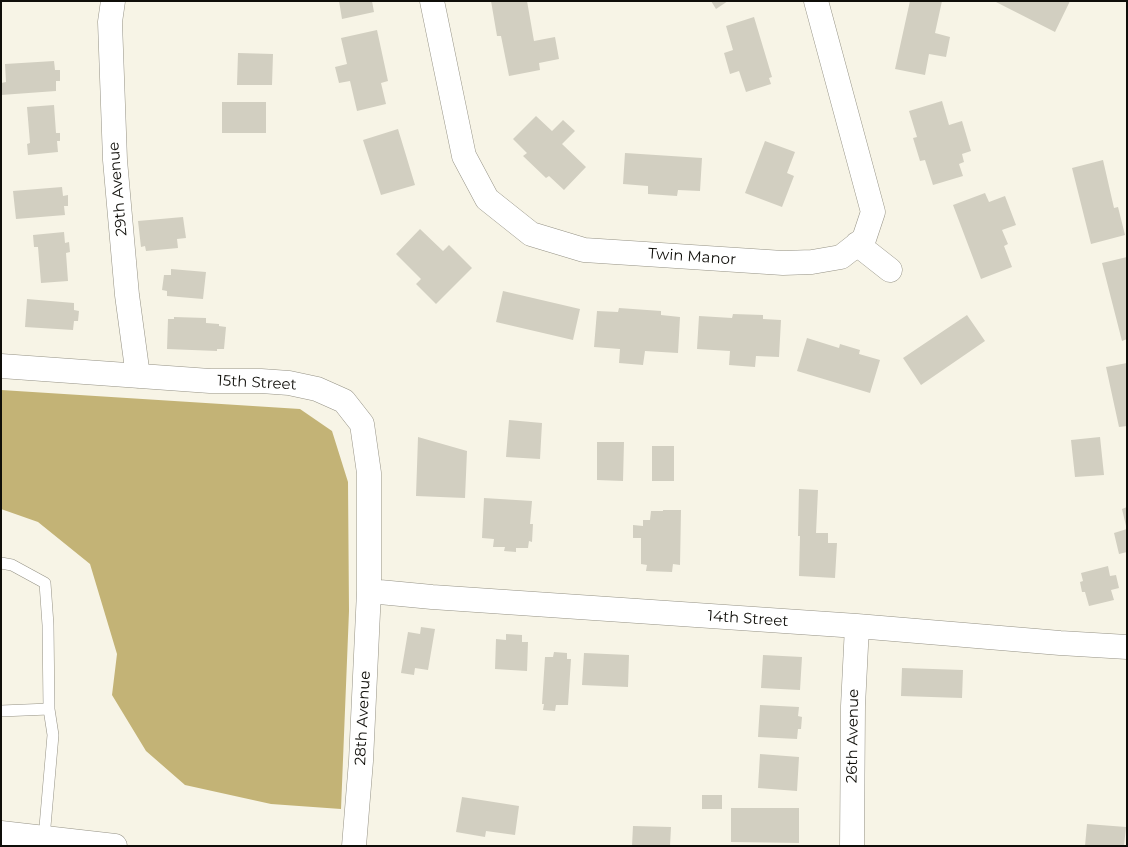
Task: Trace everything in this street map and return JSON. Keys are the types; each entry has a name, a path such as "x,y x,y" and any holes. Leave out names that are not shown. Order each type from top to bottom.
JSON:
{"street":[{"name":"29th Avenue","path":"113,1 110,22 115,160 138,376"},
{"name":"Twin Manor","path":"432,1 464,156 487,199 531,234 584,250 783,263 812,262 841,257 864,239 873,212 816,1"},
{"path":"857,244 890,270"},
{"name":"15th Street","path":"1,366 210,381 289,383 317,389 344,401 362,424 369,473 369,591"},
{"name":"14th Street","path":"369,591 1127,647"},
{"name":"28th Avenue","path":"354,846 361,760 369,591"},
{"name":"26th Avenue","path":"852,846 853,706 857,626"},
{"path":"1,833 116,846"}],"lane":[{"path":"1,563 12,564 45,583 48,625 49,709 53,735 44,838"},
{"path":"1,711 49,709"}],"shaded area":[{"path":"1,390 300,409 332,431 348,482 349,611 341,809 271,804 185,785 146,751 112,695 117,654 90,564 38,522 1,509"}],"building":[{"path":"339,1 372,1 374,12 342,19"},
{"path":"491,1 527,1 534,41 555,37 559,59 539,63 540,70 509,76 501,36 497,36"},
{"path":"711,1 728,1 716,9"},
{"path":"910,1 942,1 935,33 950,37 946,57 929,54 925,75 895,69"},
{"path":"994,1 1070,1 1055,32"},
{"path":"754,17 772,77 769,78 771,84 746,92 739,71 730,74 724,53 733,50 726,26"},
{"path":"377,30 388,81 381,83 386,104 357,111 350,81 339,83 335,67 347,64 341,38"},
{"path":"238,53 273,54 272,85 237,85"},
{"path":"54,61 55,70 60,70 60,81 56,81 56,91 1,95 1,83 6,82 5,64"},
{"path":"942,101 949,125 962,121 971,151 962,154 964,162 959,164 963,176 933,185 925,160 920,161 913,138 917,137 909,111"},
{"path":"222,102 266,102 266,133 222,133"},
{"path":"54,105 56,133 60,133 60,141 57,141 58,152 28,155 27,144 30,143 27,107"},
{"path":"536,116 552,131 563,120 575,131 562,144 586,167 564,190 549,176 546,178 523,156 527,153 513,139"},
{"path":"398,129 415,185 381,195 363,140"},
{"path":"765,141 795,152 787,173 794,176 782,207 745,193"},
{"path":"625,153 702,158 700,191 678,190 677,196 648,194 648,186 623,184"},
{"path":"1103,160 1114,208 1118,207 1125,235 1091,244 1072,168"},
{"path":"62,187 63,196 68,195 68,206 64,206 65,215 16,219 13,191"},
{"path":"985,193 989,202 1005,196 1016,225 1002,230 1008,244 1004,246 1012,267 981,279 953,205"},
{"path":"183,217 186,238 177,239 178,248 146,251 145,246 141,247 138,221"},
{"path":"420,229 443,251 449,245 472,268 436,304 416,284 421,279 396,254"},
{"path":"64,232 65,243 69,242 70,252 66,253 68,281 41,283 38,247 34,247 33,235"},
{"path":"1127,257 1127,339 1122,341 1102,263"},
{"path":"171,269 206,272 203,299 167,296 167,291 162,290 164,275 171,275"},
{"path":"503,291 580,309 573,340 496,322"},
{"path":"27,299 74,303 74,310 79,311 78,321 74,321 73,330 25,327"},
{"path":"619,308 661,311 661,315 680,317 678,353 645,351 643,365 619,363 620,349 594,347 597,311 618,312"},
{"path":"733,314 763,315 763,319 781,320 779,357 756,356 755,367 729,365 730,351 697,349 699,316 732,318"},
{"path":"967,315 985,341 921,385 903,358"},
{"path":"174,317 206,318 206,323 219,324 219,326 226,327 224,349 217,349 217,351 167,349 168,319 174,319"},
{"path":"807,338 839,348 840,344 860,350 859,354 880,360 870,393 797,371"},
{"path":"1127,363 1127,426 1119,427 1106,367"},
{"path":"509,420 542,423 540,459 506,457"},
{"path":"418,437 467,451 465,498 416,496"},
{"path":"1100,437 1104,475 1075,477 1071,440"},
{"path":"597,442 624,442 623,481 597,480"},
{"path":"652,446 674,446 674,481 652,481"},
{"path":"799,489 818,490 816,533 828,533 828,543 837,543 835,578 799,576"},
{"path":"484,498 532,501 530,524 533,524 532,542 529,541 528,548 516,548 516,552 504,551 505,547 493,547 494,539 482,538"},
{"path":"1127,507 1127,526 1126,526 1122,509"},
{"path":"681,510 680,565 673,564 672,572 646,571 647,565 641,564 641,538 633,538 633,525 643,526 643,520 650,520 651,511"},
{"path":"1127,529 1127,552 1119,554 1114,533"},
{"path":"1108,566 1110,576 1116,575 1119,588 1111,590 1114,600 1089,606 1085,592 1082,592 1080,582 1083,581 1081,573"},
{"path":"421,627 435,629 428,670 415,668 414,675 401,673 408,632 420,634"},
{"path":"506,634 522,635 522,642 528,642 527,671 495,669 496,639 506,640"},
{"path":"554,652 567,653 567,659 571,659 568,705 556,705 555,711 543,710 545,657 553,657"},
{"path":"584,653 629,655 628,687 582,685"},
{"path":"763,655 802,657 800,690 761,688"},
{"path":"902,668 963,670 962,698 901,696"},
{"path":"760,705 799,707 798,716 802,717 801,729 798,729 797,739 758,737"},
{"path":"760,754 799,757 797,791 758,788"},
{"path":"702,795 722,795 722,809 702,809"},
{"path":"462,797 519,806 515,835 486,831 485,837 456,832"},
{"path":"731,808 799,808 799,843 731,842"},
{"path":"1087,824 1126,827 1124,846 1085,846"},
{"path":"633,826 671,827 670,846 632,846"}]}
